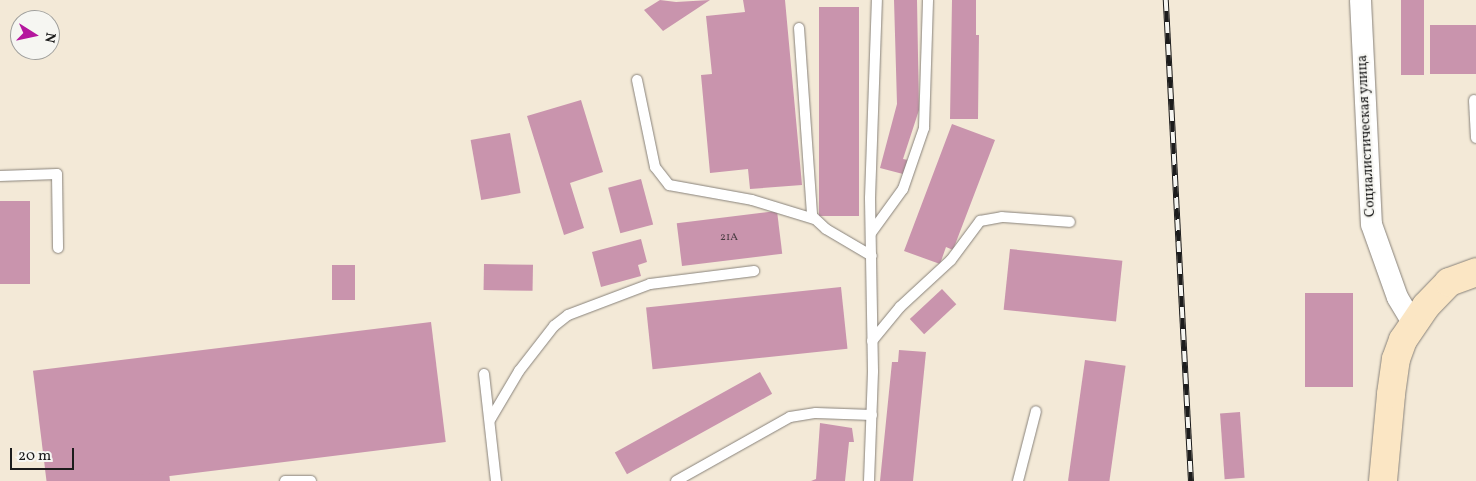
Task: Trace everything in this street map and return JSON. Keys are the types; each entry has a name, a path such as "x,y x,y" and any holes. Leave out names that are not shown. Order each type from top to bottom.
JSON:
{"main road":[{"path":"1383,481 1396,359 1413,324 1449,282 1476,272"}],"street":[{"name":"Социалистическая улица","path":"1360,0 1371,224 1397,297 1413,324"}],"lane":[{"path":"869,481 872,415 870,176 877,0"},
{"path":"871,234 903,189 924,128 928,0"},
{"path":"799,28 809,203 814,218"},
{"path":"637,80 655,168 669,185 724,194 814,218 872,256"},
{"path":"1474,100 1476,138"},
{"path":"0,176 57,174 58,248"},
{"path":"872,341 900,307 951,260 980,221 1002,217 1070,222"},
{"path":"490,420 519,371 554,326 568,316 650,284 754,272"},
{"path":"484,374 496,481"},
{"path":"1018,481 1036,411"},
{"path":"676,481 790,417 816,412 872,415"},
{"path":"285,481 311,481"}],"building":[{"path":"660,0 676,2 710,0 663,31 644,10"},
{"path":"743,0 785,0 802,185 750,189 748,169 710,173 701,75 712,74 706,16 745,12"},
{"path":"894,0 917,0 919,110 903,159 908,160 903,174 880,168 897,104"},
{"path":"952,0 976,0 976,35 979,35 978,119 950,119"},
{"path":"1401,0 1424,0 1424,75 1401,75"},
{"path":"819,7 859,7 859,216 819,216"},
{"path":"1430,25 1476,25 1476,74 1430,74"},
{"path":"581,100 603,172 570,183 584,228 564,235 527,116"},
{"path":"952,124 995,140 953,250 946,247 940,264 904,251"},
{"path":"510,133 521,193 481,200 471,140"},
{"path":"641,179 653,224 620,233 608,188"},
{"path":"0,201 30,201 30,284 0,284"},
{"path":"777,211 782,254 682,266 677,223"},
{"path":"641,239 647,262 638,265 641,276 601,287 592,252"},
{"path":"1010,249 1122,261 1116,321 1004,310"},
{"path":"484,264 533,265 533,291 484,290"},
{"path":"332,265 355,265 355,300 332,300"},
{"path":"841,287 847,349 653,369 646,307"},
{"path":"942,289 956,304 924,334 910,319"},
{"path":"1305,293 1353,293 1353,387 1305,387"},
{"path":"431,322 446,442 129,481 47,481 33,371"},
{"path":"899,350 926,352 913,481 880,481 892,362 898,362"},
{"path":"1085,360 1126,366 1109,481 1068,481"},
{"path":"760,372 772,394 627,474 615,452"},
{"path":"1240,412 1245,478 1225,479 1220,413"},
{"path":"820,423 852,428 854,442 849,442 845,481 811,481 816,479"},
{"path":"169,473 170,481 129,481 129,475"}],"railway":[{"path":"1166,0 1191,481"}]}
